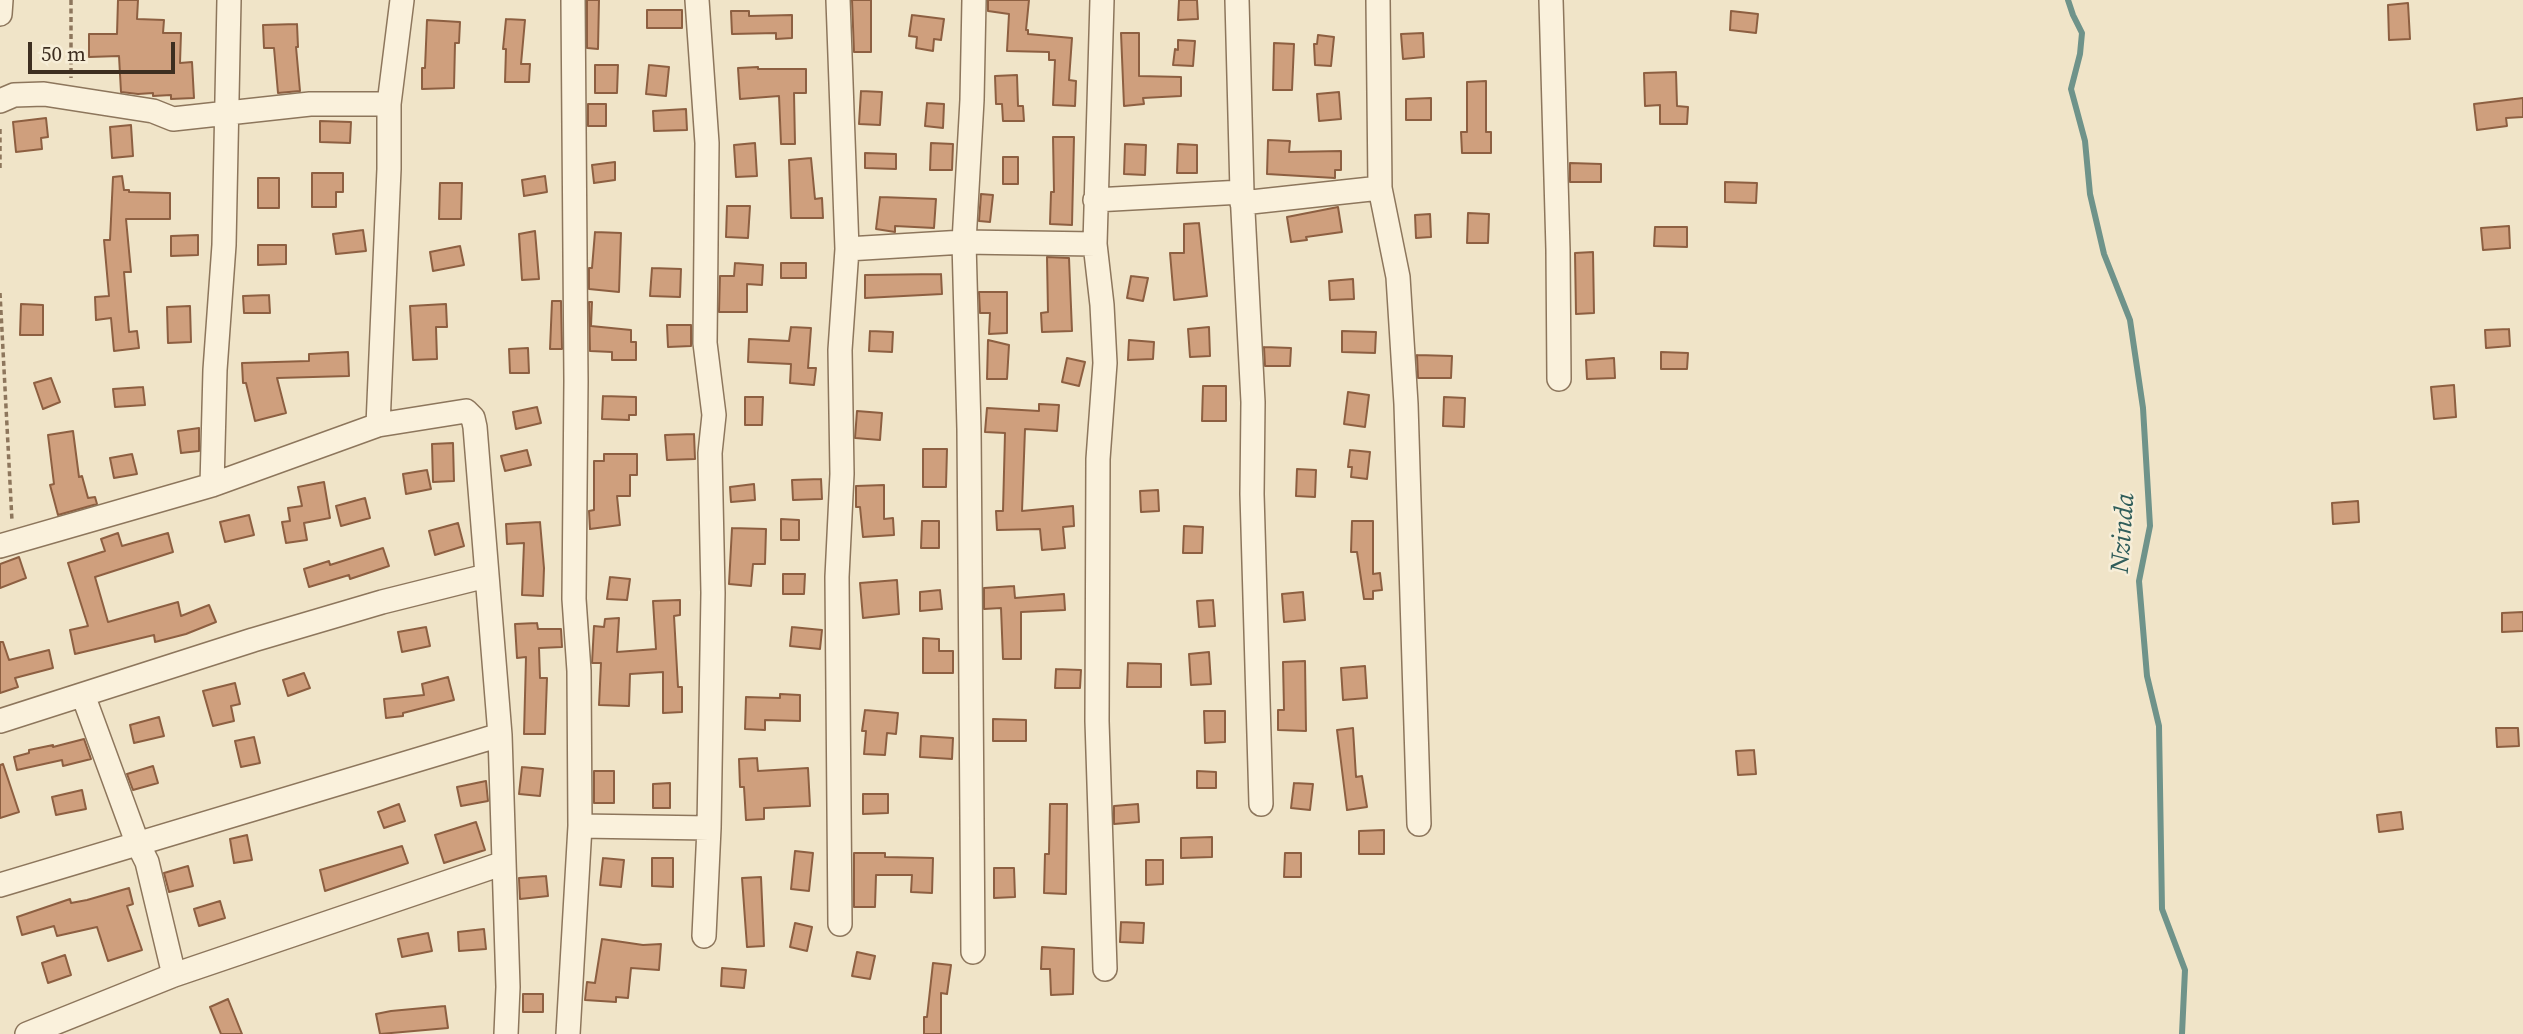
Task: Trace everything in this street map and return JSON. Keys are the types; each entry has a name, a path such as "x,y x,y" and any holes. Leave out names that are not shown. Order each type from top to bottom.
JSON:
{"street":[{"path":"0,14 1,0"},
{"path":"212,485 215,370 224,245 229,0"},
{"path":"378,425 389,169 389,104 402,0"},
{"path":"568,1034 580,826 579,671 574,598 576,381 573,0"},
{"path":"697,0 706,144 705,343 714,415 710,453 713,593 709,828 704,936"},
{"path":"838,0 847,249 840,350 842,474 836,577 840,924"},
{"path":"973,952 969,429 964,242 972,100 974,0"},
{"path":"1102,0 1095,244 1105,363 1098,459 1097,693 1105,969"},
{"path":"1237,0 1242,197 1253,402 1252,494 1261,804"},
{"path":"1378,0 1380,188 1398,277 1406,404 1419,824"},
{"path":"1551,0 1559,250 1559,379"},
{"path":"0,101 14,95 44,94 153,111 173,119 310,104 389,104"},
{"path":"1096,200 1242,197 1380,188"},
{"path":"847,249 964,242 1095,244"},
{"path":"7,544 212,485 378,425 467,411 473,418 495,654 508,987 506,1034"},
{"path":"0,721 253,639 486,576"},
{"path":"83,695 137,842 148,862 174,975"},
{"path":"0,885 500,735"},
{"path":"580,826 709,828"},
{"path":"27,1034 174,975 504,863"}],"path":[{"path":"71,0 69,50 72,98"},
{"path":"0,129 0,169"},
{"path":"0,293 7,544"}],"building":[{"path":"118,0 138,0 137,19 164,20 163,33 181,33 180,63 192,62 194,98 171,99 171,95 121,92 119,56 89,57 89,34 117,34"},
{"path":"587,0 599,0 598,49 587,48"},
{"path":"852,0 871,0 871,52 854,52"},
{"path":"988,0 1029,0 1026,30 1028,34 1072,38 1069,80 1076,81 1075,106 1053,105 1055,60 1049,60 1049,52 1007,51 1009,14 988,11"},
{"path":"1179,0 1197,0 1198,19 1178,20"},
{"path":"2408,3 2410,39 2389,40 2388,5"},
{"path":"647,10 682,10 682,28 647,28"},
{"path":"731,11 749,11 749,16 792,15 792,38 776,39 776,33 732,34"},
{"path":"1731,11 1758,14 1756,33 1730,30"},
{"path":"912,15 944,19 941,40 934,39 933,51 916,48 917,37 909,36"},
{"path":"506,19 525,20 521,64 530,64 529,82 505,82 506,49 503,49"},
{"path":"427,20 460,22 459,43 455,43 454,88 422,89"},
{"path":"297,24 300,91 278,93 274,48 264,48 263,25"},
{"path":"1121,33 1139,33 1139,76 1181,77 1181,96 1143,98 1144,104 1124,106"},
{"path":"1423,33 1424,57 1403,59 1401,34"},
{"path":"1318,35 1334,37 1331,66 1315,65 1314,44 1317,44"},
{"path":"1178,40 1195,41 1193,66 1173,65"},
{"path":"1274,43 1294,44 1292,90 1273,90"},
{"path":"595,65 618,65 617,93 595,93"},
{"path":"649,65 669,67 666,96 646,94"},
{"path":"738,68 806,69 806,93 794,93 795,144 781,144 779,96 740,99"},
{"path":"1676,72 1677,106 1688,107 1687,124 1660,124 1660,105 1645,106 1644,73"},
{"path":"1017,75 1018,106 1023,106 1024,121 1003,121 1002,104 996,104 995,76"},
{"path":"1486,81 1486,132 1491,132 1491,153 1462,153 1461,132 1467,132 1467,82"},
{"path":"861,91 882,92 880,125 859,124"},
{"path":"1339,92 1341,119 1319,121 1317,94"},
{"path":"1431,98 1431,120 1406,120 1406,99"},
{"path":"2523,98 2523,117 2506,118 2507,126 2477,130 2474,104"},
{"path":"927,103 944,104 943,128 925,126"},
{"path":"588,104 606,104 606,126 588,126"},
{"path":"686,109 687,130 654,131 653,111"},
{"path":"46,118 48,137 41,138 42,149 16,152 13,122"},
{"path":"320,121 351,122 350,143 320,142"},
{"path":"131,125 133,156 112,158 110,127"},
{"path":"1053,137 1074,137 1072,225 1050,224 1051,192 1054,192"},
{"path":"1268,140 1290,141 1289,152 1341,151 1341,170 1335,170 1335,178 1267,174"},
{"path":"755,143 757,176 736,177 734,145"},
{"path":"931,143 953,144 952,170 930,170"},
{"path":"1125,144 1146,145 1145,175 1124,174"},
{"path":"1178,144 1197,145 1197,173 1177,173"},
{"path":"865,153 896,154 896,169 865,168"},
{"path":"1003,157 1018,157 1018,184 1003,184"},
{"path":"811,158 815,199 822,198 823,218 791,218 789,160"},
{"path":"615,162 615,180 594,183 592,165"},
{"path":"1570,163 1601,164 1601,182 1570,182"},
{"path":"312,173 343,173 343,192 336,192 336,207 312,207"},
{"path":"122,176 124,190 129,192 170,193 170,219 126,219 131,272 124,272 129,332 137,331 139,348 114,351 111,318 96,320 95,297 109,296 104,240 110,240 113,177"},
{"path":"545,176 547,192 524,196 522,180"},
{"path":"258,178 279,178 279,208 258,208"},
{"path":"1725,182 1757,183 1756,203 1725,202"},
{"path":"440,183 462,183 461,219 439,219"},
{"path":"981,194 993,195 990,222 979,221"},
{"path":"880,197 936,199 934,228 895,226 895,232 876,229"},
{"path":"727,206 750,206 748,238 726,237"},
{"path":"1338,207 1342,232 1291,242 1287,217"},
{"path":"1468,213 1489,214 1488,243 1467,243"},
{"path":"1430,214 1431,237 1416,238 1415,215"},
{"path":"1199,223 1207,296 1174,300 1170,253 1184,253 1184,224"},
{"path":"2509,226 2510,248 2483,250 2481,228"},
{"path":"1655,227 1687,227 1687,247 1654,246"},
{"path":"363,230 366,251 336,254 333,234"},
{"path":"535,231 539,279 522,280 519,234"},
{"path":"595,232 621,233 619,292 589,289 589,268 592,268"},
{"path":"198,235 198,255 171,256 171,236"},
{"path":"258,245 286,245 286,264 258,265"},
{"path":"460,246 464,265 433,271 430,252"},
{"path":"1593,252 1594,313 1576,314 1575,253"},
{"path":"1047,257 1069,258 1072,331 1042,332 1041,313 1048,312"},
{"path":"735,263 763,265 762,285 747,284 747,312 719,312 720,276 734,276"},
{"path":"781,263 806,263 806,278 781,278"},
{"path":"652,268 681,269 680,297 650,296"},
{"path":"941,274 942,294 865,298 865,275"},
{"path":"1131,276 1148,278 1143,301 1127,298"},
{"path":"1353,279 1354,299 1330,300 1329,281"},
{"path":"979,292 1007,292 1007,333 989,334 990,313 980,313"},
{"path":"269,295 270,313 244,313 243,296"},
{"path":"552,301 561,301 562,349 550,349"},
{"path":"589,302 592,302 591,326 631,330 631,342 636,342 636,360 612,360 612,352 590,351"},
{"path":"21,304 43,305 43,335 20,335"},
{"path":"446,304 447,327 436,327 437,359 413,360 410,306"},
{"path":"190,306 191,342 168,343 167,307"},
{"path":"667,325 691,325 691,346 668,347"},
{"path":"791,327 811,328 808,368 816,368 814,385 790,383 791,364 748,362 749,339 789,341"},
{"path":"1209,327 1210,356 1190,357 1188,329"},
{"path":"2509,329 2510,346 2486,348 2485,330"},
{"path":"870,331 893,332 892,352 869,351"},
{"path":"1342,331 1376,332 1375,353 1342,352"},
{"path":"988,340 1009,345 1007,379 987,379"},
{"path":"1129,340 1154,342 1153,359 1128,360"},
{"path":"1264,347 1291,348 1290,366 1265,366"},
{"path":"528,348 529,373 510,373 509,349"},
{"path":"348,352 349,376 277,378 286,413 255,421 246,383 243,383 242,363 309,361 309,354"},
{"path":"1661,352 1688,353 1687,369 1661,369"},
{"path":"1417,355 1452,356 1451,378 1418,378"},
{"path":"1067,358 1085,362 1079,386 1062,382"},
{"path":"1614,358 1615,378 1587,379 1586,360"},
{"path":"51,378 60,402 43,409 34,383"},
{"path":"2454,385 2456,417 2434,419 2431,387"},
{"path":"1203,386 1226,386 1226,421 1202,421"},
{"path":"143,387 145,405 115,407 113,389"},
{"path":"1348,392 1369,395 1365,427 1344,424"},
{"path":"603,396 636,397 636,415 629,415 629,420 602,419"},
{"path":"745,397 763,397 762,425 745,425"},
{"path":"1444,397 1465,398 1464,427 1443,426"},
{"path":"1039,404 1059,405 1057,431 1025,429 1022,511 1073,506 1074,526 1063,527 1065,548 1042,550 1040,529 997,530 996,511 1003,511 1005,433 985,432 987,408 1039,411"},
{"path":"537,407 541,423 516,429 513,412"},
{"path":"857,411 882,413 880,440 855,438"},
{"path":"199,428 199,451 181,453 178,431"},
{"path":"73,431 79,477 82,476 88,498 95,497 97,504 58,515 50,485 54,484 48,435"},
{"path":"694,434 695,459 667,460 665,435"},
{"path":"453,443 454,481 433,482 432,444"},
{"path":"923,449 947,449 946,487 923,487"},
{"path":"527,450 531,465 505,471 501,456"},
{"path":"1350,450 1370,452 1367,479 1351,477 1352,467 1348,467"},
{"path":"132,454 137,474 114,478 110,458"},
{"path":"604,454 637,454 637,475 630,475 630,496 617,496 620,525 590,529 589,511 594,510 594,461 604,461"},
{"path":"1297,469 1316,470 1315,497 1296,496"},
{"path":"427,470 431,489 406,494 403,474"},
{"path":"821,479 822,499 793,500 792,480"},
{"path":"324,482 330,518 304,523 307,540 286,543 282,522 290,521 288,508 302,506 298,487"},
{"path":"754,484 755,500 731,502 730,487"},
{"path":"884,485 884,519 893,518 894,535 863,537 860,507 856,507 856,486"},
{"path":"1158,490 1159,511 1141,512 1140,491"},
{"path":"365,498 370,518 341,526 336,506"},
{"path":"2358,501 2359,522 2333,524 2332,503"},
{"path":"249,515 254,535 225,542 220,522"},
{"path":"781,519 799,520 799,540 781,540"},
{"path":"922,521 939,521 939,548 921,548"},
{"path":"1352,521 1373,521 1373,574 1380,573 1382,590 1373,591 1373,599 1364,599 1357,552 1351,552"},
{"path":"540,522 544,568 543,596 522,595 524,543 507,544 506,524"},
{"path":"458,523 464,546 435,555 429,531"},
{"path":"1184,526 1203,527 1202,553 1183,553"},
{"path":"732,528 766,529 765,564 753,564 751,586 729,584"},
{"path":"118,533 122,546 168,533 173,552 95,577 108,622 178,602 181,616 209,605 216,622 155,642 154,635 75,654 70,630 88,626 68,563 105,551 101,539"},
{"path":"383,548 389,566 350,579 349,575 309,587 304,569 329,561 330,565"},
{"path":"19,557 26,578 0,588 0,564"},
{"path":"783,574 805,574 804,594 783,594"},
{"path":"610,577 630,579 627,600 607,599"},
{"path":"897,580 899,614 863,618 860,583"},
{"path":"1014,586 1015,598 1064,594 1065,610 1021,612 1021,659 1003,659 1001,608 984,609 984,588"},
{"path":"940,590 942,609 920,611 920,592"},
{"path":"1303,592 1305,620 1284,622 1282,594"},
{"path":"680,600 680,615 674,616 682,712 663,713 663,672 630,674 629,706 599,705 601,663 592,663 594,626 604,627 605,619 619,618 617,652 656,649 653,601"},
{"path":"1213,600 1215,626 1199,627 1197,601"},
{"path":"2523,612 2523,631 2502,632 2502,613"},
{"path":"537,623 538,629 561,629 562,647 539,648 540,678 547,678 545,734 524,734 526,657 517,658 515,624"},
{"path":"426,627 430,646 402,652 398,632"},
{"path":"792,627 822,630 820,649 790,646"},
{"path":"923,638 939,639 939,651 953,651 953,673 923,673"},
{"path":"0,642 3,642 9,660 49,650 53,668 15,678 18,687 0,693"},
{"path":"1209,652 1211,684 1191,685 1189,654"},
{"path":"1305,661 1306,731 1278,730 1278,710 1284,710 1283,662"},
{"path":"1128,663 1161,664 1161,687 1127,687"},
{"path":"1365,666 1367,698 1343,700 1341,668"},
{"path":"1056,669 1081,670 1080,688 1055,688"},
{"path":"304,673 310,688 288,696 283,680"},
{"path":"448,677 454,700 403,713 403,716 386,718 384,699 424,695 422,684"},
{"path":"235,683 240,704 231,706 234,721 213,726 203,691"},
{"path":"780,694 800,695 800,721 765,720 765,730 745,729 746,697 780,698"},
{"path":"865,710 898,713 896,734 887,733 885,755 864,754 866,731 862,731"},
{"path":"1204,711 1225,711 1225,742 1205,743"},
{"path":"159,717 164,736 134,743 130,725"},
{"path":"993,719 1026,720 1026,741 993,741"},
{"path":"1353,728 1356,777 1362,776 1367,807 1347,810 1337,730"},
{"path":"2496,728 2518,728 2519,746 2497,747"},
{"path":"921,736 953,738 952,759 920,757"},
{"path":"254,737 260,763 241,767 235,741"},
{"path":"84,739 91,759 63,766 62,760 17,770 14,757 29,753 29,750"},
{"path":"1754,750 1756,774 1738,775 1736,751"},
{"path":"757,758 758,771 808,768 810,806 764,808 764,819 746,820 744,787 740,787 739,759"},
{"path":"3,764 19,812 0,818 0,765"},
{"path":"153,766 158,783 133,790 127,774"},
{"path":"522,767 543,769 540,796 519,794"},
{"path":"594,771 614,771 614,803 594,803"},
{"path":"1197,771 1216,772 1216,788 1197,788"},
{"path":"486,781 488,801 461,806 457,787"},
{"path":"670,783 670,808 653,808 653,784"},
{"path":"1294,783 1313,784 1310,810 1291,808"},
{"path":"82,790 86,809 56,815 52,797"},
{"path":"863,794 888,794 888,813 863,814"},
{"path":"399,804 405,821 384,828 378,812"},
{"path":"1050,804 1067,804 1066,894 1044,893 1045,854 1049,854"},
{"path":"1138,804 1139,822 1114,824 1114,806"},
{"path":"2401,812 2403,829 2379,832 2377,815"},
{"path":"476,822 485,850 444,863 435,835"},
{"path":"1384,830 1384,854 1359,854 1359,831"},
{"path":"247,835 252,860 234,863 230,839"},
{"path":"1212,837 1212,857 1181,858 1181,838"},
{"path":"402,846 408,863 325,891 320,870"},
{"path":"795,851 813,853 809,891 791,889"},
{"path":"854,853 933,858 932,893 911,892 912,875 876,875 875,907 854,907"},
{"path":"1285,853 1301,853 1301,877 1284,877"},
{"path":"603,858 624,860 621,887 600,885"},
{"path":"652,858 673,858 673,887 652,886"},
{"path":"1146,860 1163,860 1163,884 1146,885"},
{"path":"188,866 193,886 169,892 164,873"},
{"path":"994,868 1014,868 1015,897 994,898"},
{"path":"546,876 548,896 520,899 519,878"},
{"path":"761,877 764,946 747,947 742,878"},
{"path":"129,888 133,904 127,906 142,950 108,961 97,927 57,936 54,926 22,935 17,917 70,899 71,903"},
{"path":"220,901 225,918 199,926 194,909"},
{"path":"1121,922 1144,923 1143,943 1120,942"},
{"path":"795,923 812,927 807,951 790,947"},
{"path":"484,929 486,949 459,951 458,932"},
{"path":"428,933 432,951 402,957 398,939"},
{"path":"602,939 643,945 661,944 659,970 631,968 628,998 616,997 616,1002 585,1000 587,982 595,983"},
{"path":"1042,947 1074,949 1073,994 1051,995 1050,969 1041,969"},
{"path":"857,952 875,956 870,979 852,976"},
{"path":"65,955 71,975 48,983 42,963"},
{"path":"933,963 951,965 947,994 941,993 941,1034 924,1034 924,1017 927,1017"},
{"path":"722,968 746,970 744,988 721,986"},
{"path":"523,994 543,994 543,1012 523,1012"},
{"path":"228,999 242,1034 221,1034 210,1007"},
{"path":"445,1006 448,1028 380,1034 376,1014"}],"waterway":[{"name":"Nzinda","path":"2068,0 2082,33 2071,89 2085,141 2090,194 2104,254 2130,320 2143,408 2150,526 2139,581 2147,676 2159,726 2162,909 2185,970 2182,1034"}]}
